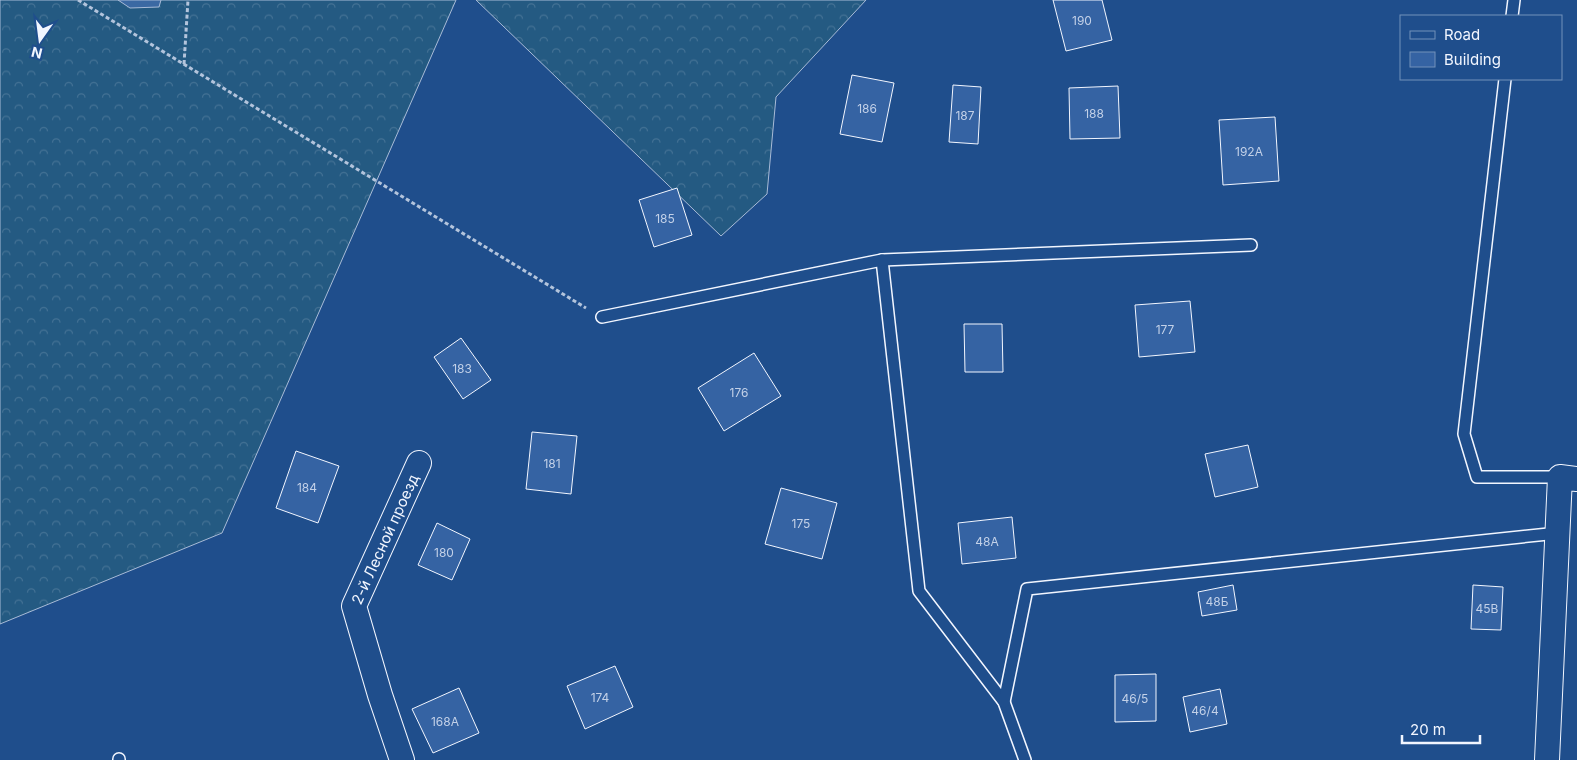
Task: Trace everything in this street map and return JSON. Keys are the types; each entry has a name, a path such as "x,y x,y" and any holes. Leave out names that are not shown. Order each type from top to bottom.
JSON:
{"street":[{"name":"2-й Лесной проезд","path":"402,760 380,695 354,606 419,463"},
{"path":"1546,760 1558,533 1569,478"}],"lane":[{"path":"1512,15 1514,0"},
{"path":"1505,80 1464,434 1477,477 1569,478"},
{"path":"602,317 882,260 1250,245"},
{"path":"882,260 920,591 1004,702 1025,760"},
{"path":"1004,702 1027,589 1558,533"}],"path":[{"path":"78,0 602,317"},
{"path":"184,64 188,0"}],"green space":[{"path":"0,0 456,0 222,533 0,624"},
{"path":"476,0 866,0 776,97 767,194 721,236"}],"shaded area":[{"path":"118,0 161,0 159,7 130,8"}],"building":[{"path":"1053,0 1102,0 1112,40 1066,51"},
{"path":"852,75 894,83 882,142 840,134"},
{"path":"953,85 981,87 978,144 949,142"},
{"path":"1118,86 1120,138 1070,139 1069,88"},
{"path":"1275,117 1279,181 1223,185 1219,120"},
{"path":"677,188 692,235 654,247 639,200"},
{"path":"1190,301 1195,352 1139,357 1135,305"},
{"path":"964,324 1002,324 1003,372 965,372"},
{"path":"461,338 491,380 463,399 434,357"},
{"path":"754,353 781,396 724,431 698,388"},
{"path":"532,432 577,436 571,494 526,489"},
{"path":"1248,445 1258,487 1215,497 1205,454"},
{"path":"296,451 339,466 318,523 276,508"},
{"path":"781,488 837,503 822,559 765,544"},
{"path":"1012,517 1016,558 962,564 958,523"},
{"path":"437,523 470,539 452,580 418,565"},
{"path":"1233,585 1237,610 1202,616 1198,592"},
{"path":"1473,585 1503,587 1501,630 1471,629"},
{"path":"615,666 633,707 585,729 567,686"},
{"path":"1156,674 1156,721 1115,722 1115,675"},
{"path":"459,688 479,733 433,753 412,709"},
{"path":"1220,689 1227,724 1190,732 1183,697"}]}
